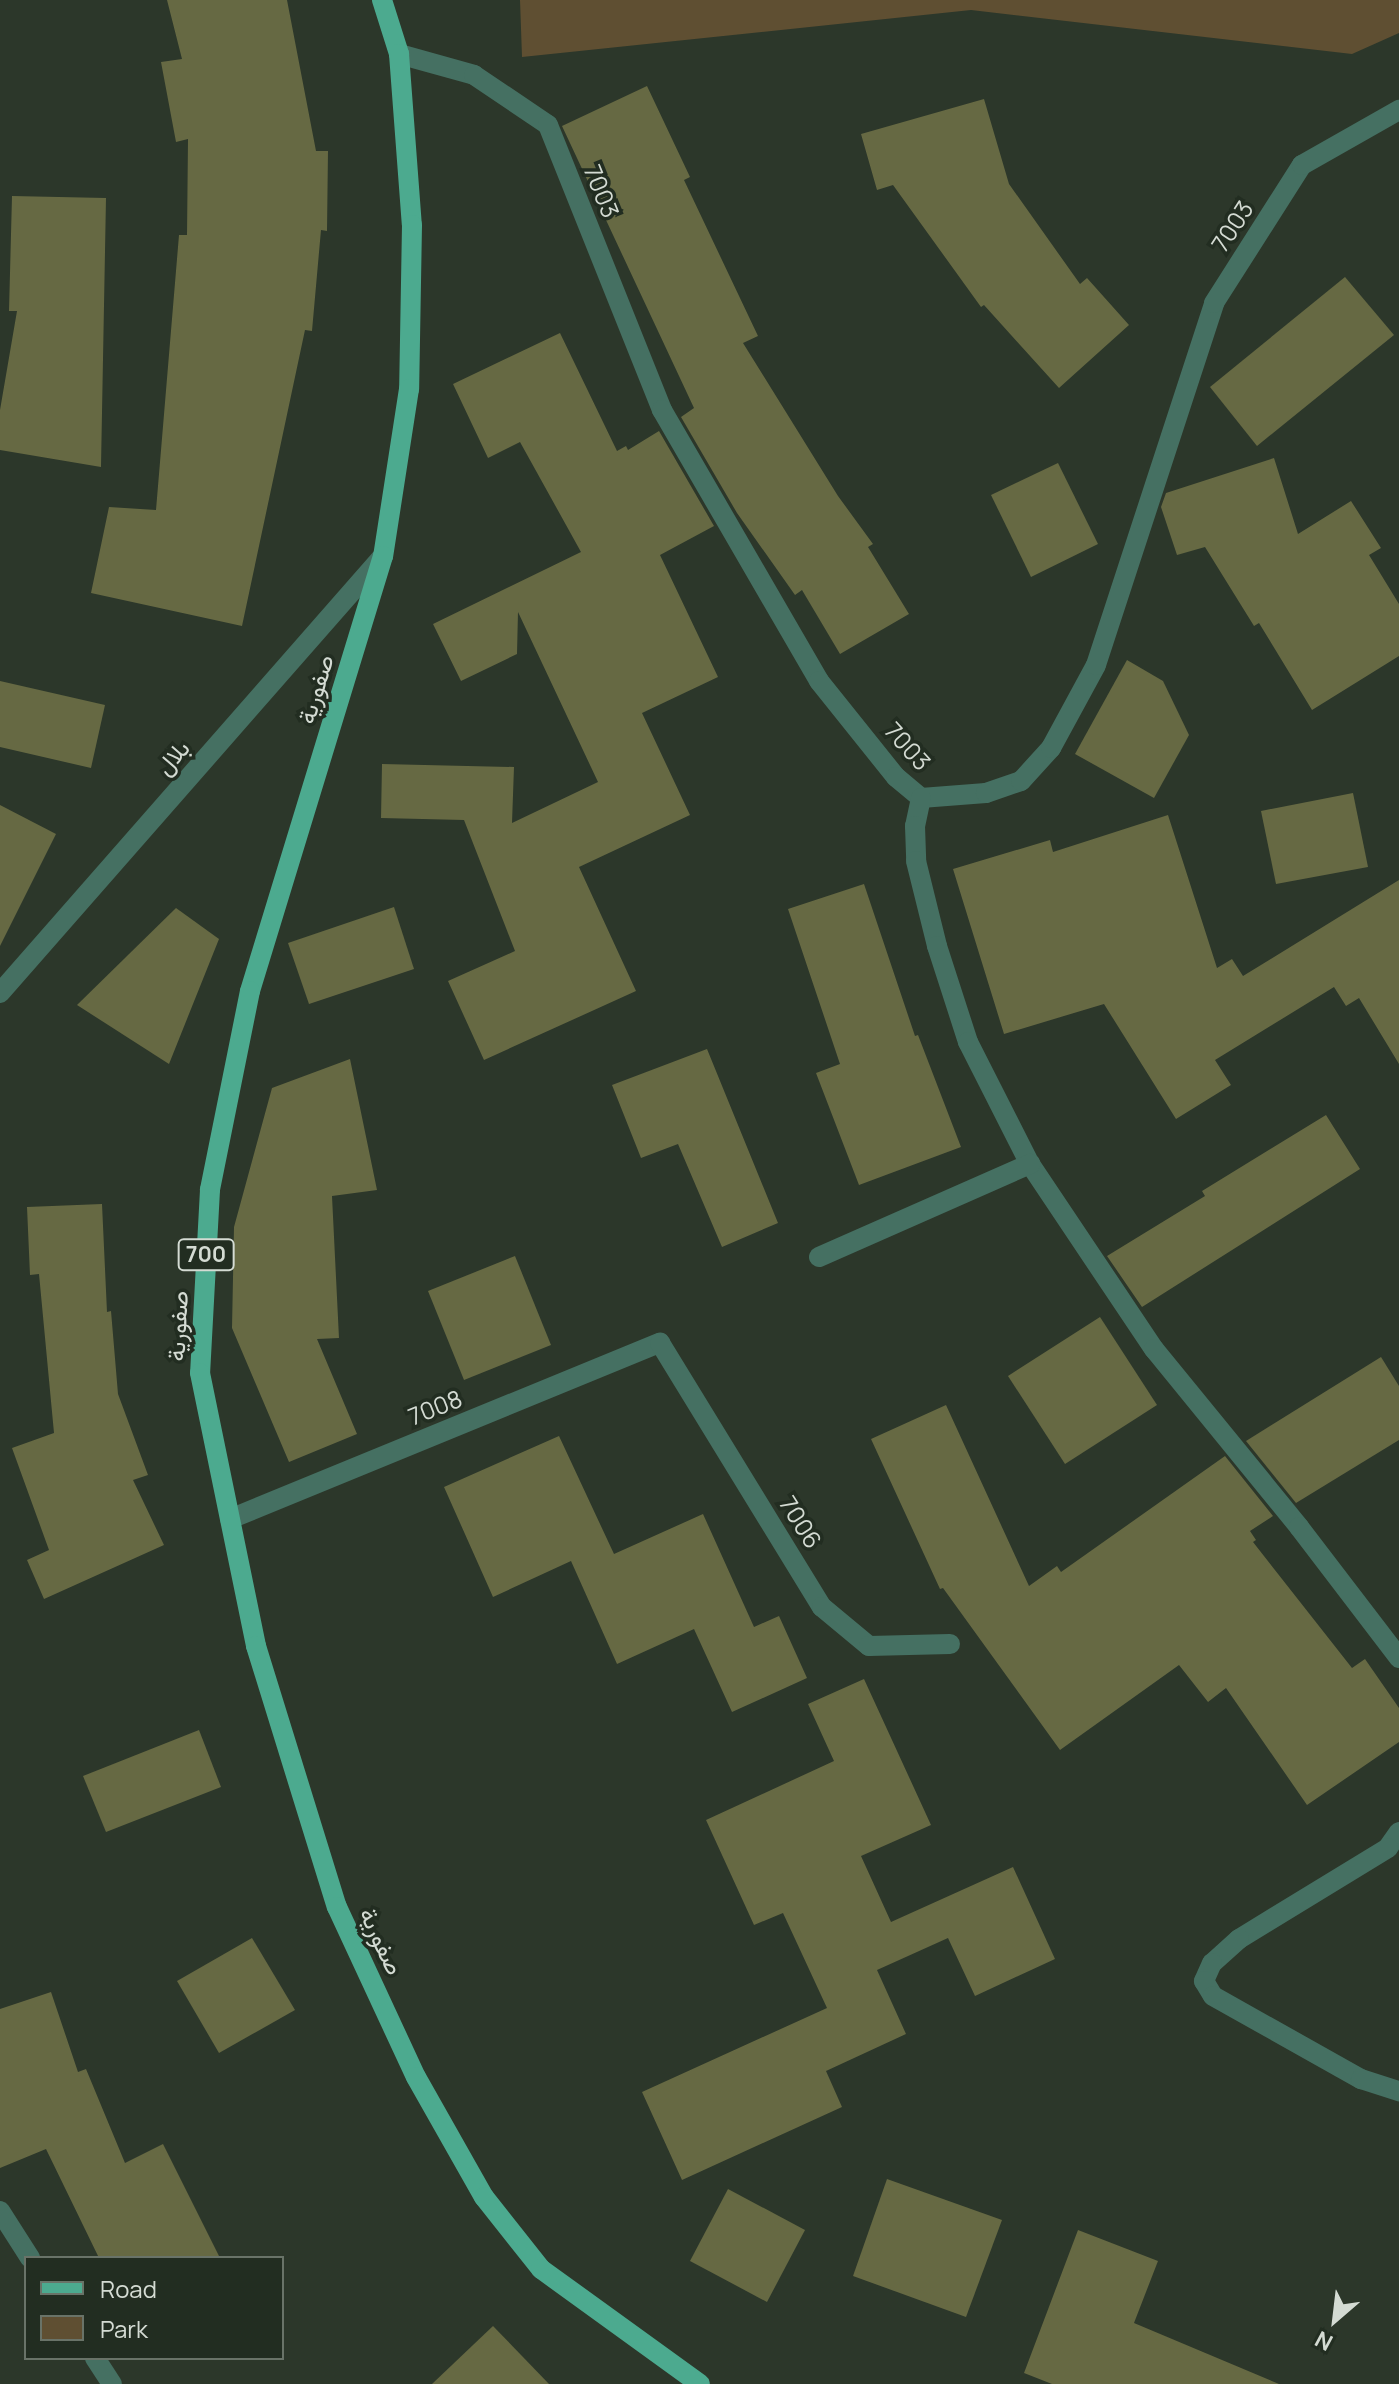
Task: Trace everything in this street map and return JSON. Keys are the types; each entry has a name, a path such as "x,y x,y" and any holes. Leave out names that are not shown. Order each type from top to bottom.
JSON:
{"main road":[{"name":"صفورية","path":"382,0 399,54 412,225 409,389 383,556 250,991 210,1190 200,1373 256,1646 337,1907 416,2077 484,2197 541,2269 700,2384"}],"street":[{"name":"7003","path":"399,54 474,75 548,125 662,410 819,681 896,777 921,798 986,793 1021,781 1051,748 1096,665 1214,303 1302,165 1399,110"},
{"name":"بلال","path":"0,993 383,556"},
{"path":"921,798 915,826 916,861 937,946 968,1042 1030,1164 1154,1349 1299,1527 1399,1658"},
{"path":"819,1257 1030,1164"},
{"name":"7008","path":"230,1519 660,1343"},
{"name":"7006","path":"660,1343 822,1607 869,1646 950,1644"},
{"path":"1399,1832 1388,1848 1239,1939 1212,1963 1204,1981 1213,1996 1361,2079 1399,2091"},
{"path":"0,2211 29,2256"},
{"path":"96,2360 112,2384"}],"green space":[{"path":"520,0 1399,0 1399,33 1352,54 971,10 522,57"}],"building":[{"path":"167,0 287,0 316,151 328,151 327,231 321,230 312,331 305,330 242,626 91,593 109,507 156,510 179,235 187,235 188,139 176,142 161,62 182,59"},
{"path":"647,86 690,177 684,180 758,336 743,343 838,496 873,544 868,547 909,614 840,654 802,590 795,595 737,513 681,417 694,408 562,126"},
{"path":"984,99 1009,184 1080,284 1087,278 1129,325 1059,388 984,305 981,307 893,185 877,190 861,134"},
{"path":"12,196 106,198 101,467 0,450 0,410 17,311 9,311"},
{"path":"1345,277 1394,335 1257,446 1210,387"},
{"path":"560,333 617,451 626,446 628,450 659,431 714,526 660,555 718,677 642,713 690,815 579,867 636,991 484,1060 448,981 515,951 464,820 381,818 382,764 514,767 512,823 598,782 518,612 517,654 461,681 433,624 581,552 520,442 488,458 453,384"},
{"path":"1274,458 1298,534 1351,501 1381,548 1369,555 1399,604 1399,656 1312,710 1259,623 1254,626 1205,547 1177,555 1161,507 1166,493"},
{"path":"1058,463 1098,544 1031,577 991,495"},
{"path":"1127,660 1163,681 1189,735 1154,798 1075,754"},
{"path":"0,681 105,705 91,768 0,747"},
{"path":"1353,793 1368,867 1276,884 1261,811"},
{"path":"0,805 56,834 0,946"},
{"path":"1168,815 1217,968 1232,959 1243,976 1399,880 1399,1064 1359,998 1346,1006 1334,987 1215,1060 1231,1085 1176,1119 1104,1004 1004,1034 953,869 1050,840 1053,852"},
{"path":"864,884 915,1036 918,1035 961,1147 859,1185 816,1073 840,1064 788,909"},
{"path":"394,907 414,969 309,1004 288,943"},
{"path":"176,908 219,939 169,1064 77,1005"},
{"path":"707,1049 778,1223 722,1247 678,1144 641,1158 612,1085"},
{"path":"350,1059 377,1190 332,1196 339,1338 317,1339 357,1434 289,1462 232,1328 234,1227 272,1088"},
{"path":"1326,1115 1360,1169 1142,1307 1107,1256 1205,1196 1202,1191"},
{"path":"102,1204 107,1312 111,1311 118,1394 148,1475 133,1480 164,1545 44,1599 27,1560 49,1550 12,1448 54,1433 39,1274 30,1275 27,1207"},
{"path":"515,1256 551,1345 464,1380 428,1291"},
{"path":"1100,1317 1157,1405 1065,1464 1008,1376"},
{"path":"1381,1357 1399,1386 1399,1440 1296,1503 1246,1441"},
{"path":"946,1405 1029,1586 1057,1566 1061,1572 1225,1456 1273,1516 1250,1531 1256,1540 1253,1542 1352,1668 1365,1659 1399,1708 1399,1742 1307,1805 1226,1688 1208,1702 1179,1665 1060,1750 943,1588 940,1589 871,1439"},
{"path":"559,1436 614,1554 703,1514 754,1627 779,1616 807,1678 732,1712 694,1629 617,1664 571,1561 493,1597 444,1487"},
{"path":"864,1679 931,1825 861,1856 891,1922 1013,1867 1055,1959 975,1996 948,1938 877,1970 906,2034 826,2071 842,2107 682,2180 642,2092 827,2008 783,1913 754,1925 706,1820 834,1761 808,1704"},
{"path":"199,1730 221,1787 106,1832 83,1776"},
{"path":"252,1938 295,2010 219,2053 177,1981"},
{"path":"51,1992 78,2072 86,2069 125,2163 163,2144 219,2256 98,2256 46,2149 0,2168 0,2009"},
{"path":"887,2179 1002,2220 966,2317 853,2276"},
{"path":"728,2189 805,2230 767,2302 690,2261"},
{"path":"1078,2230 1158,2261 1134,2323 1279,2384 1052,2384 1024,2373"},
{"path":"493,2326 549,2384 432,2384"}]}
